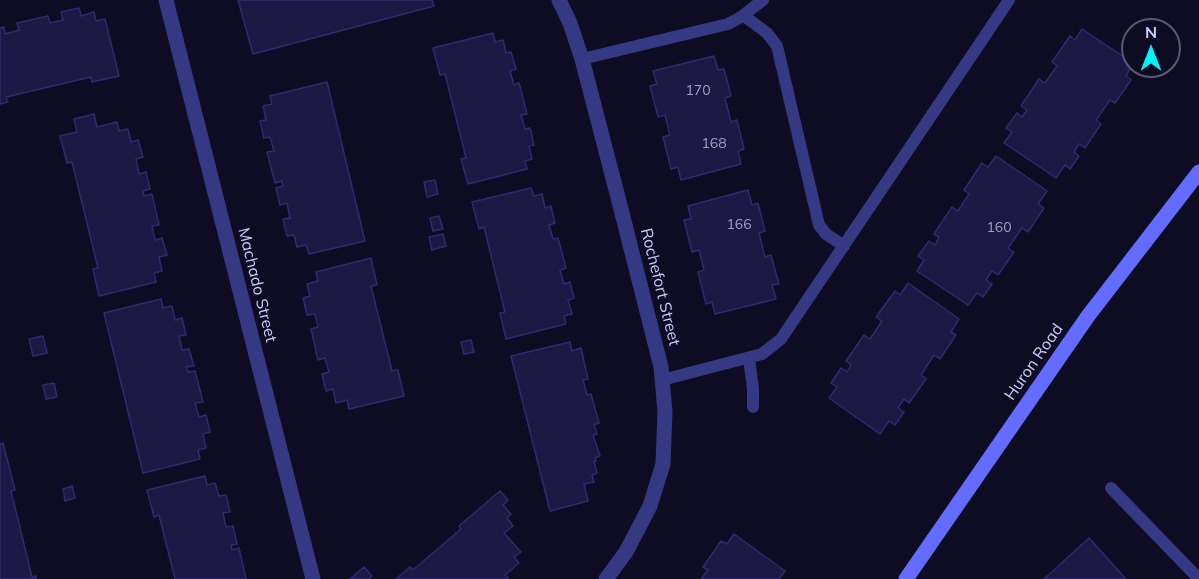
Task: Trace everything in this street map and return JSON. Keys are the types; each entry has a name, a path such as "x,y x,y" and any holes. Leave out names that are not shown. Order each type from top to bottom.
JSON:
{"main road":[{"name":"Huron Road","path":"906,579 1088,316 1199,172"}],"street":[{"name":"Machado Street","path":"166,0 313,579"},
{"name":"Rochefort Street","path":"559,0 570,23 582,59 661,367 665,412 663,465 650,506 626,552 606,579"}],"lane":[{"path":"582,59 728,24 763,0"},
{"path":"662,380 762,354 781,339 1009,0"},
{"path":"744,15 767,33 777,46 819,225 826,234 844,246"},
{"path":"749,358 753,407"},
{"path":"1111,488 1199,579"}],"building":[{"path":"238,0 432,0 434,6 253,54"},
{"path":"79,8 81,16 94,12 96,21 105,19 119,76 92,82 91,77 6,97 8,102 0,104 0,28 4,27 5,34 19,30 17,23 48,16 50,23 63,20 61,12"},
{"path":"1082,29 1121,55 1121,78 1131,80 1115,103 1110,100 1096,120 1101,124 1085,148 1079,144 1074,152 1079,156 1070,169 1065,165 1056,178 1004,143 1012,132 1006,128 1017,113 1022,117 1027,110 1021,106 1039,79 1045,83 1057,66 1052,62 1070,36 1075,40"},
{"path":"493,33 495,42 503,40 506,53 511,52 516,69 510,71 514,85 519,83 527,114 521,115 525,129 530,128 534,145 529,146 532,159 525,161 527,169 468,184 461,159 466,158 445,74 440,75 433,48"},
{"path":"714,56 718,70 724,69 731,96 725,98 731,122 737,120 744,149 738,151 741,164 681,180 678,167 671,169 663,137 670,135 665,115 658,117 650,86 657,84 653,71"},
{"path":"327,82 365,241 309,254 306,245 297,247 294,235 287,236 283,219 290,218 287,203 280,205 276,188 283,186 282,181 275,183 267,152 274,151 270,137 264,138 260,121 266,120 263,106 272,104 270,96"},
{"path":"94,114 97,127 117,122 119,131 128,129 131,142 138,140 143,157 136,159 139,174 146,172 150,189 143,191 144,196 152,194 159,225 152,226 155,240 162,238 167,255 159,257 162,271 154,273 156,282 99,296 93,269 98,268 72,162 67,163 60,136 77,132 74,119"},
{"path":"996,156 1047,191 1038,204 1044,208 1028,232 1022,228 1008,248 1014,252 998,275 992,271 986,280 992,284 983,297 977,293 968,305 917,271 924,260 918,256 929,241 935,245 939,237 934,234 952,207 958,211 969,194 964,190 982,163 988,167"},
{"path":"435,180 438,194 427,197 424,182"},
{"path":"531,188 534,196 542,194 545,208 551,206 555,223 549,225 553,239 558,238 566,268 560,270 564,284 570,282 574,298 568,300 572,314 564,316 566,324 506,339 500,313 505,312 484,227 479,229 472,202"},
{"path":"748,190 752,205 758,203 765,231 759,233 765,257 771,255 779,284 772,285 776,299 715,314 712,302 706,304 698,272 704,270 699,250 692,252 684,220 691,219 688,206"},
{"path":"439,216 443,229 433,231 430,218"},
{"path":"443,234 446,246 432,250 429,237"},
{"path":"371,258 377,285 371,286 392,371 398,370 404,396 349,409 347,400 336,403 333,389 326,391 322,374 329,372 325,358 318,360 311,329 318,327 315,314 307,315 303,298 310,296 307,284 318,281 316,272"},
{"path":"908,283 959,319 951,332 956,335 940,359 934,355 921,375 926,379 909,403 904,399 898,408 904,412 895,425 889,421 880,434 829,398 837,387 831,383 841,368 847,372 851,365 846,361 864,335 870,339 882,321 876,317 895,291 900,295"},
{"path":"161,299 163,308 172,306 175,320 182,318 186,335 179,336 182,350 189,349 194,366 186,367 188,372 195,371 203,402 195,403 199,417 206,415 210,432 203,434 206,448 198,450 200,459 143,473 104,313"},
{"path":"43,336 47,353 33,356 29,339"},
{"path":"471,340 474,352 464,354 461,342"},
{"path":"570,342 572,351 581,348 588,379 583,380 587,395 591,394 599,423 594,425 597,434 593,435 600,456 594,461 597,473 592,475 594,482 584,484 588,501 550,511 511,356"},
{"path":"54,383 57,397 46,399 43,385"},
{"path":"3,443 15,490 11,491 32,577 36,576 36,579 0,579 0,444"},
{"path":"205,476 207,485 215,483 219,496 226,495 230,512 223,513 226,527 233,526 237,544 231,545 232,550 239,548 246,579 175,579 159,515 154,517 147,490"},
{"path":"72,486 75,498 65,501 63,489"},
{"path":"500,491 508,500 503,505 511,514 507,518 513,526 504,533 521,552 514,557 519,563 505,575 509,579 396,579 410,567 413,570 461,529 459,526"},
{"path":"734,534 785,571 779,579 701,579 708,570 703,567 721,541 727,544"},
{"path":"1089,538 1126,579 1044,579"},
{"path":"364,567 372,576 369,579 350,579"}]}
